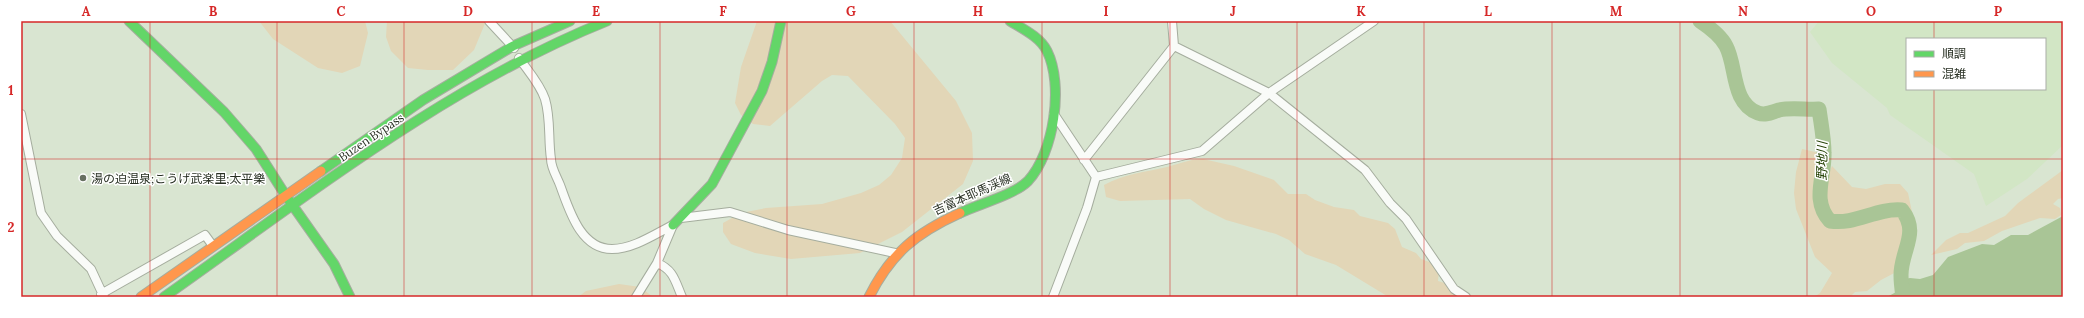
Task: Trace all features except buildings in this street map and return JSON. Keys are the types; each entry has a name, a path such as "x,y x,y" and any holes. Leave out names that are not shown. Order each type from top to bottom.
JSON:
{"main road":[{"path":"129,21 224,112 256,149 286,196 294,205 334,264 350,297"},
{"name":"Buzen Bypass","path":"141,297 424,100 513,46 570,21"},
{"name":"Buzen Bypass","path":"164,297 430,111 519,59 564,37 607,21"},
{"path":"674,226 712,184 762,91 772,62 781,21"},
{"name":"吉富本耶馬渓線","path":"869,297 876,281 895,253 936,222 1010,191 1028,181 1038,167 1046,151 1054,114 1056,94 1054,66 1047,51 1033,35 1010,21"}],"street":[{"path":"489,21 513,46 519,59 533,77 545,98 550,125 551,161 570,212 581,232 596,246 610,249 624,248 674,226"},
{"path":"1084,160 1174,46 1172,21"},
{"path":"1096,177 1202,151 1269,93 1374,21"},
{"path":"1174,46 1269,93 1365,170 1390,203 1406,218 1454,289 1466,297"},
{"path":"21,114 36,198 41,213 57,236 91,269 102,296 206,235 213,246"},
{"path":"1054,114 1096,177"},
{"path":"1053,297 1096,177"},
{"path":"681,218 730,212 788,230 895,253"},
{"path":"636,297 657,263 674,226"},
{"path":"657,263 666,267 672,274 682,297"}],"shaded area":[{"path":"259,21 365,21 368,33 360,66 342,73 318,68 273,39"},
{"path":"387,21 486,21 474,50 453,70 428,70 408,68 391,51 386,37"},
{"path":"757,21 890,21 956,101 972,133 973,161 963,184 902,232 860,253 791,259 755,253 731,244 723,232 723,223 741,213 766,208 822,204 861,193 879,185 891,175 902,158 905,138 895,124 848,76 832,75 822,81 770,126 753,124 741,115 735,103 741,67"},
{"path":"1819,21 2063,21 2063,145 2027,179 1986,206 1974,174 1890,115 1887,108 1832,63 1810,32"},
{"path":"1802,149 1820,153 1829,173 1832,166 1852,187 1866,189 1885,184 1900,184 1908,193 1915,226 1915,245 1900,270 1881,280 1867,291 1855,292 1850,297 1814,297 1820,293 1832,273 1815,257 1796,209 1794,193 1796,172"},
{"path":"1203,159 1234,166 1274,180 1288,194 1306,194 1315,200 1334,207 1354,210 1360,216 1388,223 1395,229 1402,247 1416,253 1421,259 1432,263 1439,271 1438,281 1448,284 1466,297 1387,296 1336,265 1305,254 1289,240 1276,234 1226,220 1204,209 1190,199 1120,201 1106,197 1104,185 1119,178 1188,161"},
{"path":"2063,170 2063,198 2058,199 2053,204 2060,208 2061,215 2055,219 2040,218 2002,231 1984,241 1965,243 1957,249 1931,255 1946,240 1960,233 1968,233 2005,216 2018,203"},
{"path":"2063,216 2063,297 1887,297 1898,291 1899,280 1910,278 1920,279 1933,275 1948,257 1982,244 1994,245 2011,235 2028,235"},
{"path":"619,284 640,287 653,297 578,297 586,291"}],"waterway":[{"name":"野地川","path":"1700,21 1718,35 1724,42 1732,64 1739,93 1749,108 1758,113 1764,114 1784,109 1819,109 1824,153 1820,197 1824,213 1830,221 1848,221 1883,211 1902,210 1907,218 1910,234 1902,266 1901,278 1903,297"}],"traffic: fast":[{"path":"129,21 224,112 256,149 286,196 334,264 350,297"},
{"path":"321,171 423,100 513,46 570,21"},
{"path":"164,297 324,183 433,111 489,77 547,47 607,21"},
{"path":"673,225 712,184 762,91 772,62 781,21"},
{"path":"960,213 1014,191 1028,181 1037,169 1050,137 1054,118 1055,100 1055,82 1052,65 1044,46 1031,34 1010,21"}],"traffic: slow":[{"path":"141,297 321,171"},
{"path":"869,297 886,268 906,246 930,228 960,213"}],"place":[{"name":"湯の迫温泉;こうげ武楽里;太平樂","path":"83,178"}]}
